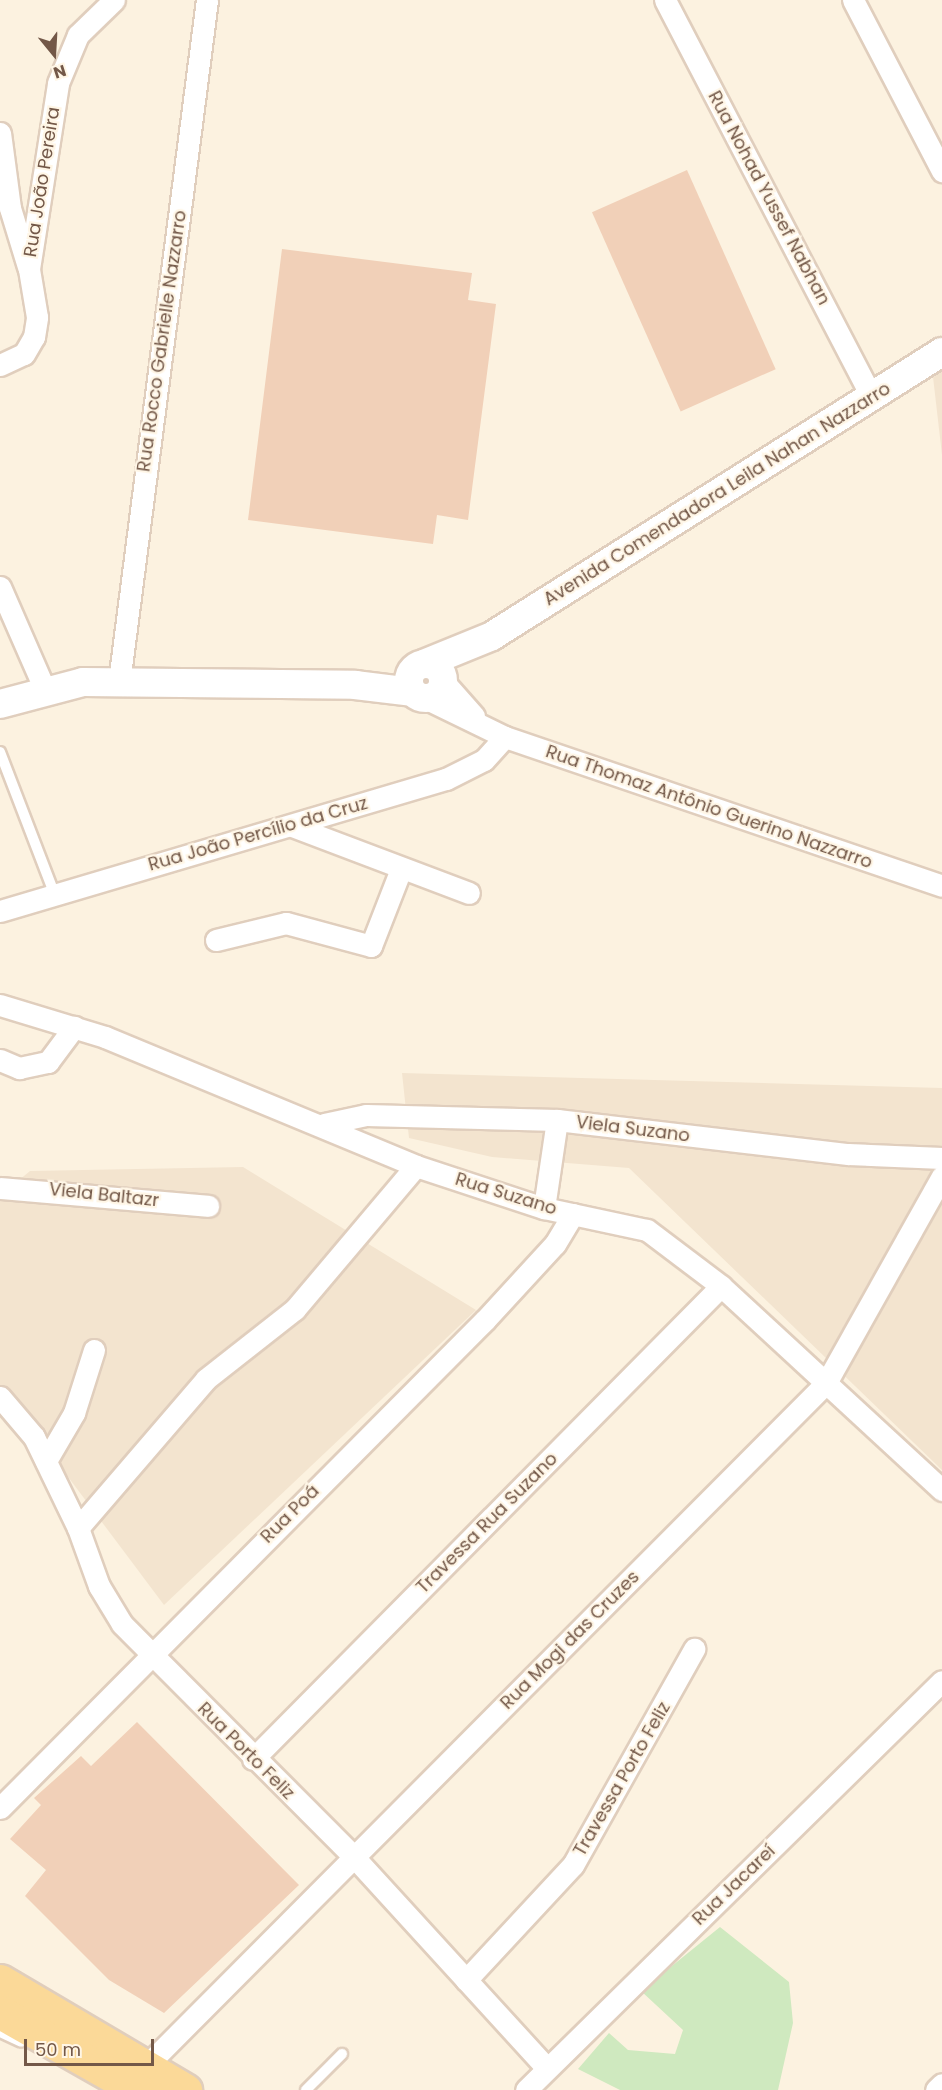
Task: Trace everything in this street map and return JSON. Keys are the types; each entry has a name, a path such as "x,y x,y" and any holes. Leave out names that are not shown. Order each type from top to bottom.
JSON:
{"main road":[{"name":"Avenida Comendadora Leila Nahan Nazzarro","path":"0,704 45,690 118,682 355,685 428,680 492,636 942,352"},
{"path":"0,1981 142,2078"},
{"path":"0,2012 71,2051 142,2078 185,2090"}],"street":[{"name":"Rua João Pereira","path":"0,365 24,354 34,337 38,317 29,269 58,83 78,34 114,0"},
{"name":"Rua Rocco Gabrielle Nazzarro","path":"118,682 207,0"},
{"name":"Rua Nohad Yussef Nabhan","path":"665,0 872,397"},
{"path":"853,0 942,171"},
{"path":"0,133 10,208 29,269"},
{"path":"0,587 45,690"},
{"name":"Rua Thomaz Antônio Guerino Nazzarro","path":"428,680 478,721 505,737 942,886"},
{"name":"Rua João Percílio da Cruz","path":"0,911 54,893 292,826 468,771 505,737"},
{"path":"292,826 469,893"},
{"path":"216,940 286,923 371,946 402,869"},
{"name":"Rua Suzano","path":"0,1005 74,1027 324,1124 416,1166 544,1208 647,1230 722,1286 942,1490"},
{"path":"0,1060 19,1068 48,1062 74,1027"},
{"name":"Viela Suzano","path":"324,1124 366,1115 557,1120 848,1154 942,1158"},
{"path":"544,1208 557,1120"},
{"path":"78,1528 206,1379 295,1309 416,1166"},
{"name":"Rua Mogi das Cruzes","path":"142,2078 354,1857 826,1383 942,1176"},
{"name":"Viela Baltazr","path":"0,1188 208,1206"},
{"name":"Rua Poá","path":"0,1808 150,1654 485,1320 555,1244 573,1214"},
{"name":"Travessa Rua Suzano","path":"253,1759 722,1286"},
{"path":"46,1461 74,1413 94,1350"},
{"name":"Rua Porto Feliz","path":"0,1397 46,1461 78,1528 107,1602 150,1654 354,1857 548,2068"},
{"name":"Travessa Porto Feliz","path":"466,1980 573,1864 694,1649"},
{"name":"Rua Jacareí","path":"526,2090 942,1681"},
{"path":"936,2090 942,2084"}],"lane":[{"path":"0,752 54,893"},
{"path":"0,2032 71,2051"},
{"path":"306,2090 342,2054"}],"shaded area":[{"path":"942,371 942,455 933,377"},
{"path":"402,1073 942,1088 942,1470 629,1168 492,1157 409,1138"},
{"path":"243,1167 476,1310 164,1605 0,1386 0,1196 30,1171"}],"green space":[{"path":"720,1927 789,1982 793,2023 778,2090 620,2090 578,2069 609,2033 628,2050 675,2054 683,2030 641,1991"}],"building":[{"path":"687,170 776,369 681,411 592,212"},
{"path":"282,249 472,273 468,300 496,304 468,520 437,515 433,544 248,520"},
{"path":"137,1722 299,1885 164,2013 109,1980 25,1896 46,1870 10,1839 41,1805 34,1798 81,1756 91,1766"}]}
